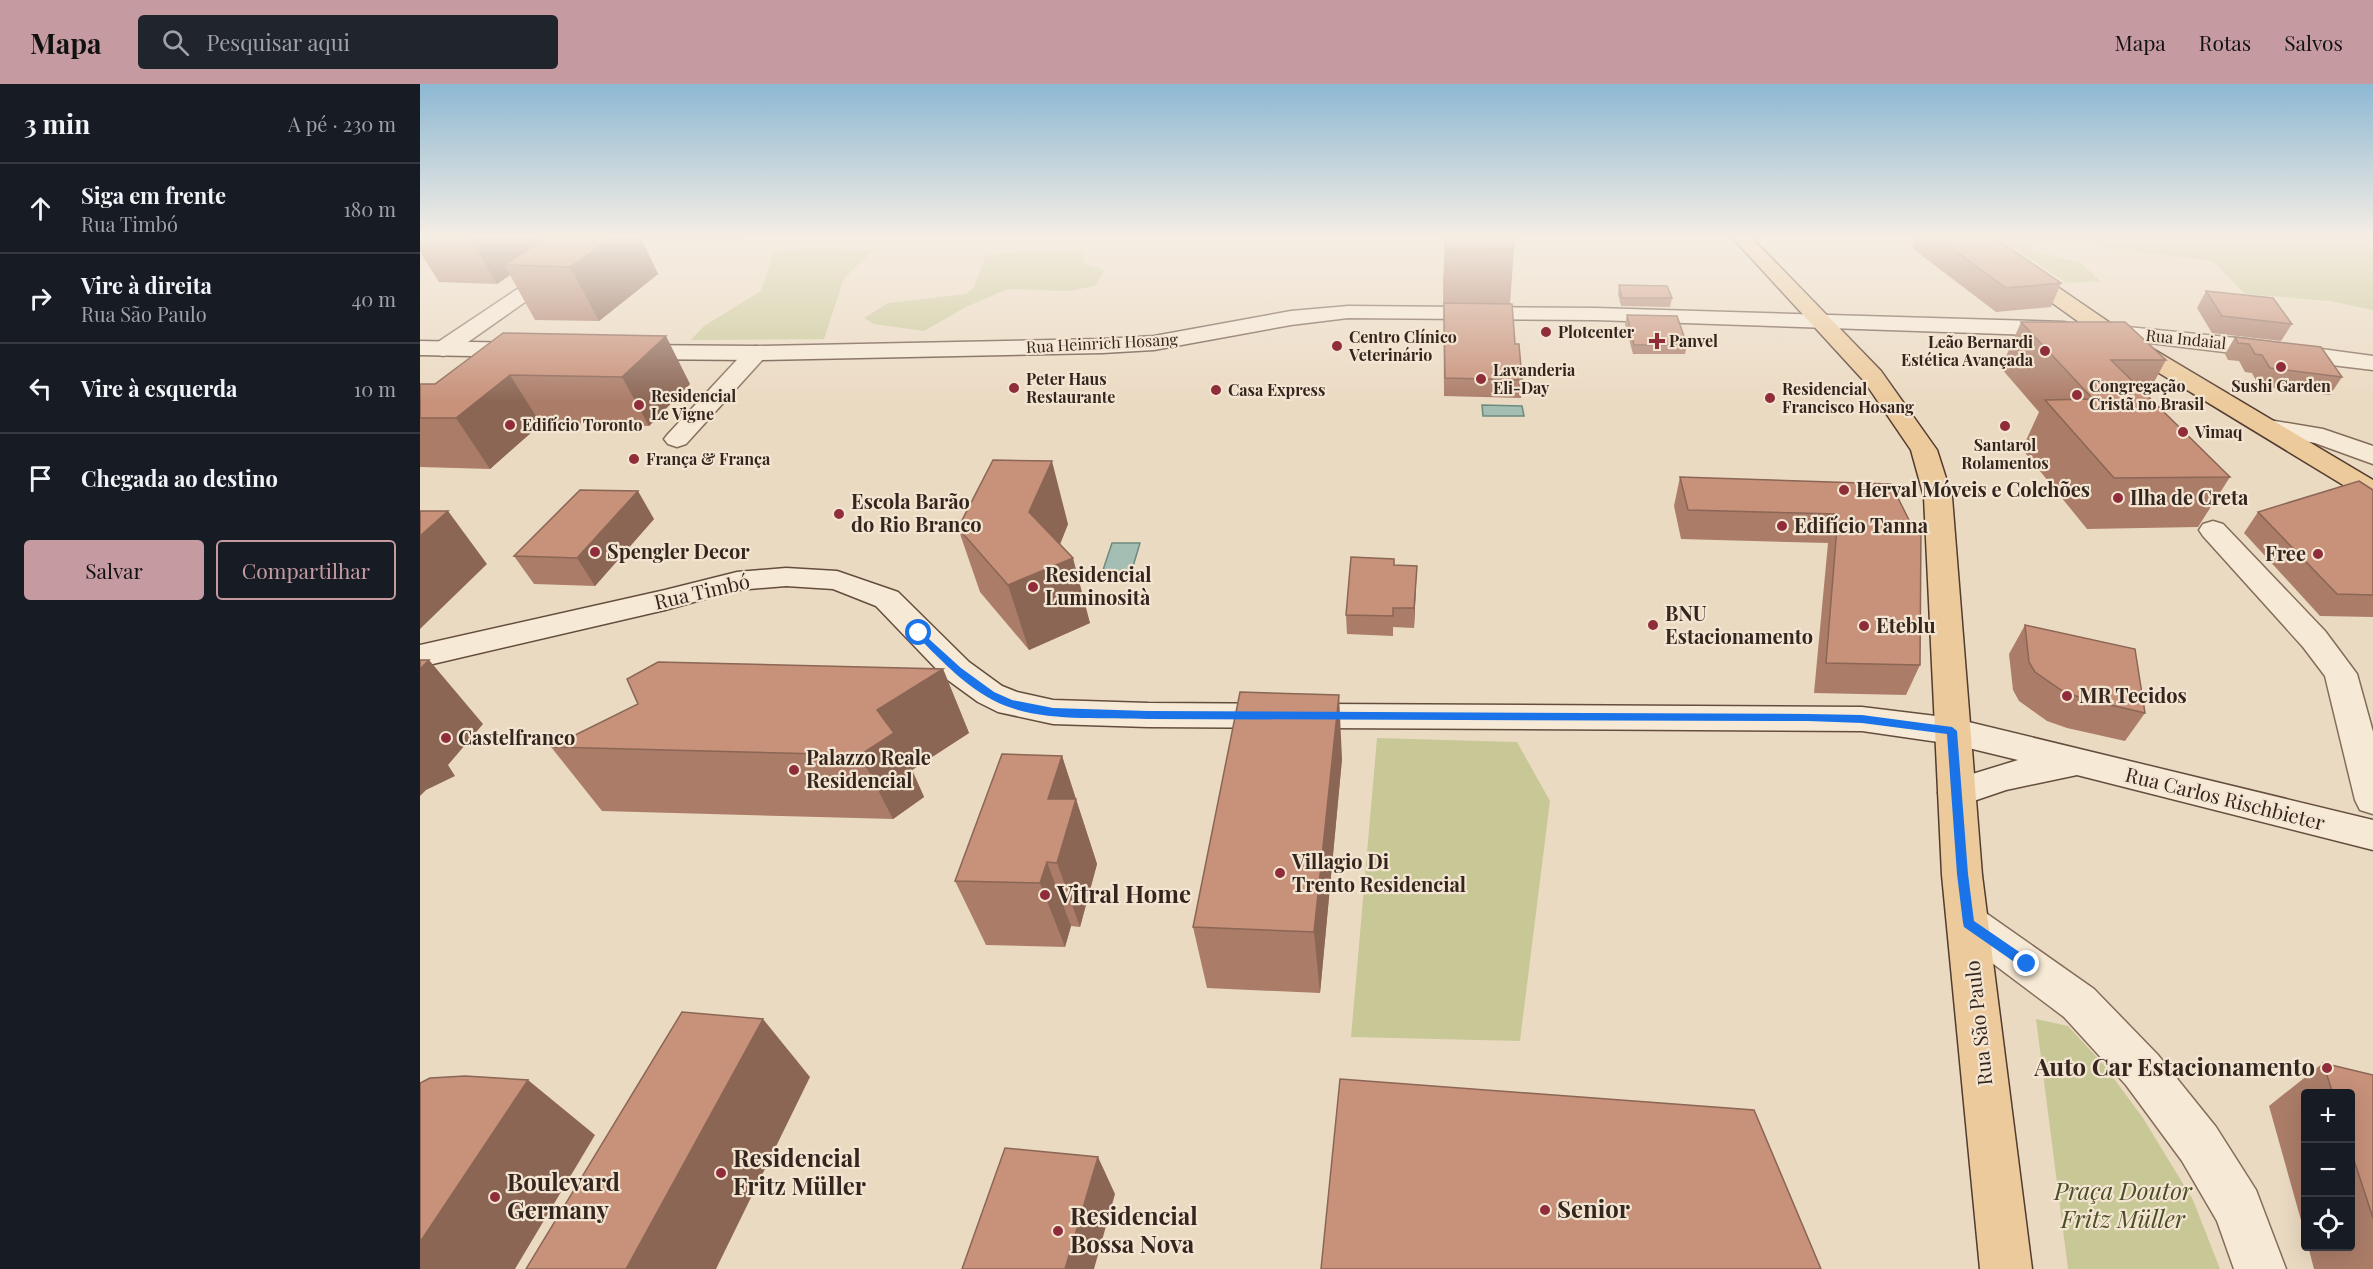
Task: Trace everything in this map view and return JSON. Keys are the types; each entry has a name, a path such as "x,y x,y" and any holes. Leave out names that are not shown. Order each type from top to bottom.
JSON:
{"main road":[{"path":"420,366 528,291"},
{"name":"Rua São Paulo","path":"1791,291 1873,376 1924,450 1938,497 1956,793 2006,1269"},
{"path":"2050,291 2108,332 2373,491"},
{"name":"Rua Heinrich Hosang","path":"612,351 756,353 1102,346 1154,343 1291,318 1348,312 1410,311 1818,320"},
{"name":"Rua Indaial","path":"1818,320 1986,325 2108,332 2246,345 2373,363"},
{"path":"420,348 552,351"},
{"path":"676,439 756,353"},
{"path":"2269,428 2331,438 2373,456"},
{"path":"2213,530 2314,639 2341,674 2373,800"},
{"name":"Rua Timbó","path":"420,656 665,600 737,581 786,577 837,580 887,598 957,670 990,694 1010,704 1053,712 1148,715 1808,718 1884,721 1952,731"},
{"name":"Rua Carlos Rischbieter","path":"1952,731 2373,835"},
{"name":"Rua Carlos Rischbieter","path":"1956,793 2004,777 2077,763"},
{"path":"1969,923 2079,1003 2142,1070 2199,1144 2238,1208 2260,1269"}],"green space":[{"path":"761,291 840,291 824,339 691,340 704,326"},
{"path":"969,291 1003,291 966,307 924,331 874,324 864,318 888,303 966,294"},
{"path":"2242,291 2373,291 2373,310 2330,301 2245,294"},
{"path":"1377,738 1517,742 1550,801 1520,1041 1351,1037"},
{"name":"Praça Doutor Fritz Müller","path":"2036,1019 2068,1026 2104,1065 2143,1118 2193,1200 2220,1269 2068,1269"}],"shaded area":[{"path":"1482,405 1522,406 1524,416 1483,416"},
{"path":"1112,543 1140,543 1131,573 1102,573"}],"building":[{"path":"1620,291 1669,291 1672,298 1622,298"},
{"path":"2206,291 2273,298 2292,324 2222,316"},
{"path":"1444,303 1512,304 1515,344 1519,344 1522,380 1445,378"},
{"path":"1627,315 1677,316 1687,345 1634,345"},
{"path":"2021,322 2125,322 2166,360 2111,360 2230,477 2114,478 2045,400 2093,399"},
{"path":"503,333 666,336 622,377 510,375 456,418 420,418 420,384 435,384"},
{"path":"2235,337 2321,347 2342,377 2270,368 2262,355 2255,354 2249,344 2238,343"},
{"path":"993,460 1052,461 1029,512 1073,558 1008,585 958,528"},
{"path":"1680,477 1891,484 1913,528 1921,528 1920,665 1826,663 1838,514 1688,510"},
{"name":"Free","path":"2359,481 2373,490 2373,595 2337,594 2258,512"},
{"path":"580,490 638,491 577,558 514,556"},
{"path":"420,511 448,511 420,536"},
{"path":"1351,557 1394,559 1394,565 1417,566 1414,608 1393,608 1393,616 1346,615"},
{"path":"2025,625 2135,649 2145,713 2064,692 2035,672 2029,662"},
{"path":"420,660 429,660 420,669"},
{"path":"658,662 943,669 877,710 894,733 860,755 551,747 638,704 627,679"},
{"path":"1240,692 1339,695 1314,932 1193,927"},
{"path":"1002,754 1062,756 1048,799 1076,799 1057,863 1047,862 1040,883 955,881"},
{"path":"682,1012 763,1019 626,1269 526,1269"},
{"path":"2323,1063 2373,1075 2373,1218 2355,1163 2355,1089 2331,1089"},
{"path":"465,1076 528,1080 420,1242 420,1083 430,1078"},
{"name":"Senior","path":"1340,1079 1754,1110 1821,1269 1321,1269"},
{"path":"1005,1148 1098,1157 1065,1269 962,1269"}],"place":[{"name":"Plotcenter","path":"1546,332"},
{"name":"Panvel","path":"1657,341"},
{"name":"Centro Clínico Veterinário","path":"1337,346"},
{"name":"Leão Bernardi Estética Avançada","path":"2045,351"},
{"name":"Sushi Garden","path":"2281,367"},
{"name":"Lavanderia Eli-Day","path":"1481,379"},
{"name":"Peter Haus Restaurante","path":"1014,388"},
{"name":"Casa Express","path":"1216,390"},
{"name":"Congregação Cristã no Brasil","path":"2077,395"},
{"name":"Residencial Francisco Hosang","path":"1770,398"},
{"name":"Residencial Le Vigne","path":"639,405"},
{"name":"Edifício Toronto","path":"510,425"},
{"name":"Santarol Rolamentos","path":"2005,426"},
{"name":"Vimaq","path":"2183,432"},
{"name":"França & França","path":"634,459"},
{"name":"Herval Móveis e Colchões","path":"1844,490"},
{"name":"Ilha de Creta","path":"2118,498"},
{"name":"Escola Barão do Rio Branco","path":"839,514"},
{"name":"Edifício Tanna","path":"1782,526"},
{"name":"Spengler Decor","path":"595,552"},
{"name":"Free","path":"2318,554"},
{"name":"Residencial Luminosità","path":"1033,587"},
{"name":"BNU Estacionamento","path":"1653,625"},
{"name":"Eteblu","path":"1864,626"},
{"name":"MR Tecidos","path":"2067,696"},
{"name":"Castelfranco","path":"446,738"},
{"name":"Palazzo Reale Residencial","path":"794,770"},
{"name":"Villagio Di Trento Residencial","path":"1280,873"},
{"name":"Vitral Home","path":"1045,895"},
{"name":"Auto Car Estacionamento","path":"2327,1068"},
{"name":"Residencial Fritz Müller","path":"721,1173"},
{"name":"Boulevard Germany","path":"495,1197"},
{"name":"Senior","path":"1545,1210"},
{"name":"Residencial Bossa Nova","path":"1058,1231"}],"route":[{"path":"919,633 957,670 990,694 1010,704 1053,712 1148,715 1862,719 1952,731 1962,874 1969,923 2027,964"}]}
